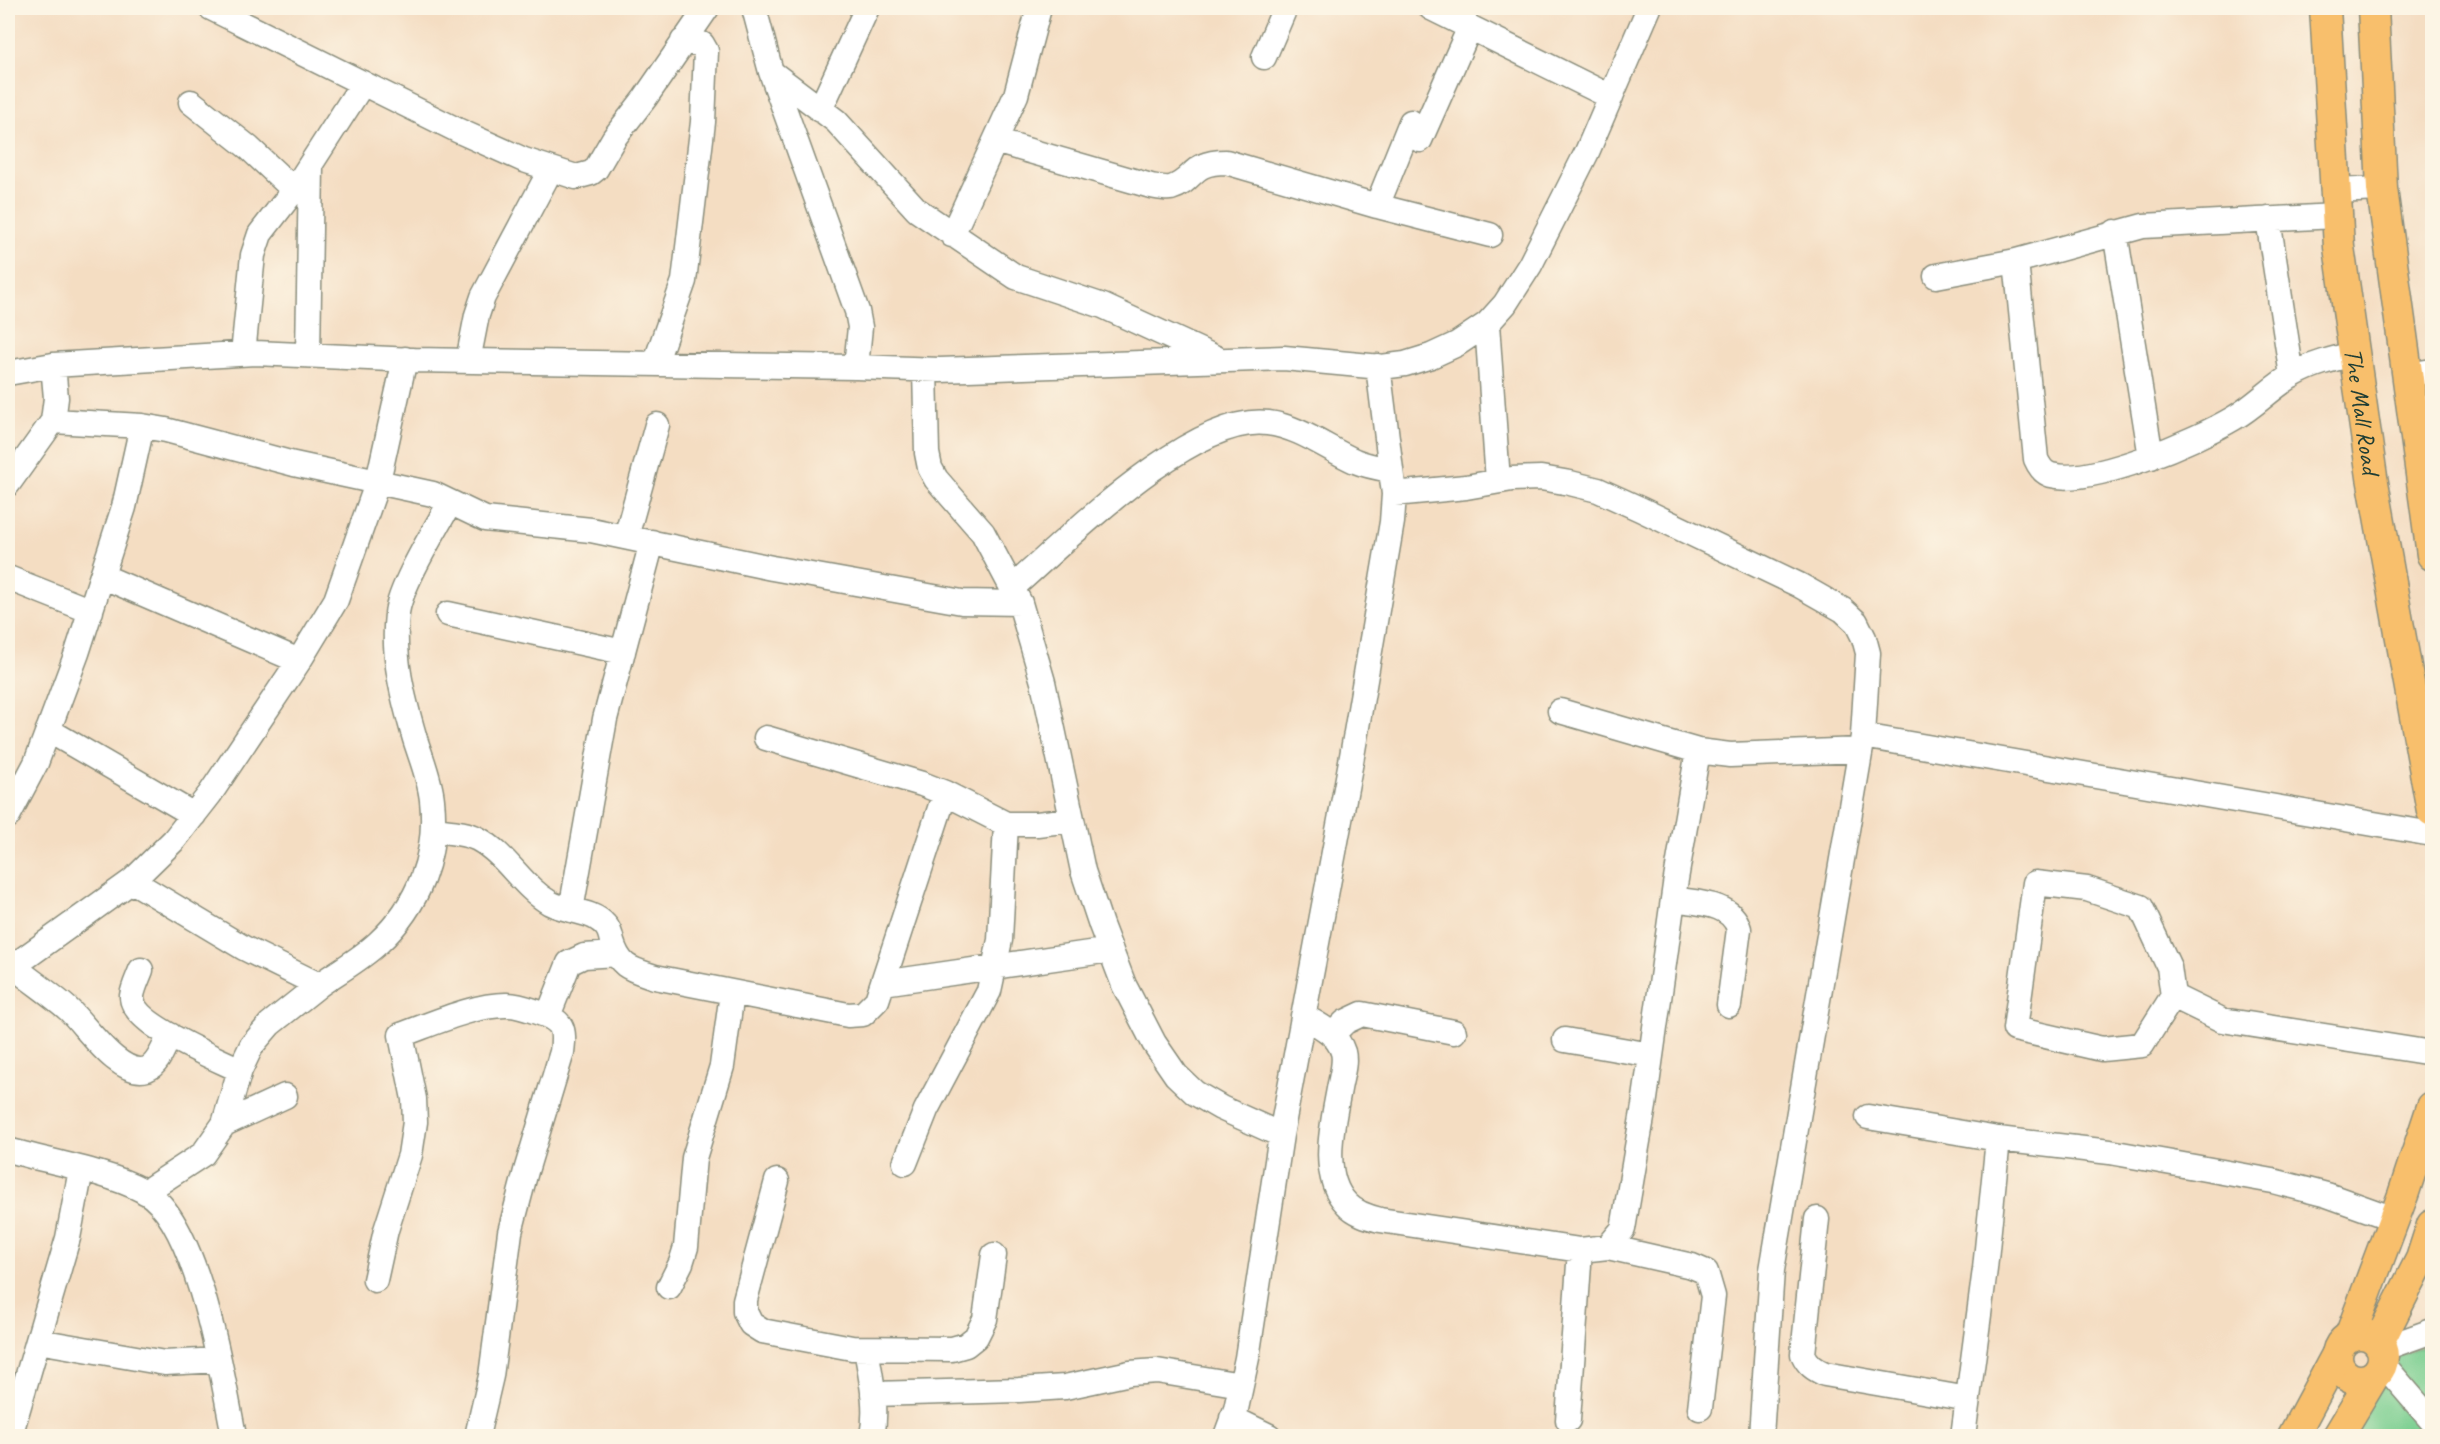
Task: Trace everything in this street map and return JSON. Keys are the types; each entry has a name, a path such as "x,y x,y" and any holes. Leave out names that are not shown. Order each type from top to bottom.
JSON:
{"main road":[{"name":"The Mall Road","path":"2325,8 2334,203 2354,354 2372,477 2433,811"},
{"name":"The Mall Road","path":"2373,8 2382,189 2420,373 2433,555"},
{"path":"2294,1437 2344,1345 2394,1219 2433,1107"},
{"path":"2338,1437 2380,1358 2432,1231"},
{"path":"2344,1345 2366,1334 2380,1358"},
{"path":"2344,1345 2341,1370 2346,1376 2360,1380 2380,1358"}],"street":[{"path":"211,8 457,130 524,160 576,177 591,173 596,169 614,138 645,98 707,8"},
{"path":"754,8 771,72 858,311 860,327 856,366"},
{"path":"820,110 867,8"},
{"path":"951,235 1016,95 1039,8"},
{"path":"1264,57 1285,8"},
{"path":"1431,8 1611,97"},
{"path":"8,373 53,365 243,354 468,361 856,366 925,370 1284,358 1378,366 1405,364 1431,356 1457,344 1487,324 1505,304 1530,265 1587,152 1649,8"},
{"path":"1377,206 1470,27"},
{"path":"655,364 684,281 703,122 706,51 702,44 683,41"},
{"path":"771,72 836,122 917,210 1016,277 1102,306 1220,360"},
{"path":"243,354 255,245 260,234 311,166 363,83"},
{"path":"191,102 249,148 294,190"},
{"path":"995,141 1151,186 1169,189 1204,164 1226,162 1377,206 1490,235"},
{"path":"308,355 311,166"},
{"path":"468,361 483,297 551,169"},
{"path":"1936,276 2016,261 2143,226 2268,219 2382,189"},
{"path":"2268,219 2292,376"},
{"path":"2115,232 2151,458"},
{"path":"2016,261 2036,459 2041,468 2049,474 2082,475 2151,458 2233,419 2292,376 2327,361 2354,354"},
{"path":"1487,324 1498,482"},
{"path":"170,1035 153,1065 147,1069 133,1068 109,1053 69,1010 10,968 132,881 174,840 210,794 299,661 336,600 378,481 405,359"},
{"path":"8,484 53,421 56,398 53,365"},
{"path":"1269,1437 1229,1427 1241,1385 1281,1136 1352,756 1392,522 1394,494 1378,366"},
{"path":"925,370 927,453 930,468 936,479 983,533 1016,595 1044,682 1083,871 1124,985 1154,1043 1176,1075 1196,1093 1221,1108 1281,1136"},
{"path":"53,421 142,426 294,464 433,494 485,519 568,527 626,537 772,568 962,602 1016,595 1145,473 1173,454 1227,428 1266,422 1290,428 1358,462 1391,470"},
{"path":"626,537 657,425"},
{"path":"8,816 36,763 91,611 124,507 142,426"},
{"path":"1394,494 1541,478 1598,490 1767,570 1843,610 1856,622 1864,638 1868,653 1862,743 1772,1270 1761,1437"},
{"path":"145,1192 203,1154 224,1124 240,1070 260,1033 319,985 378,943 400,918 419,890 430,860 434,830 432,798 398,674 397,610 421,557 450,504"},
{"path":"571,910 603,729 652,542"},
{"path":"102,576 299,661"},
{"path":"8,578 91,611"},
{"path":"448,614 623,652"},
{"path":"1560,711 1698,751 1752,756 1862,743 2433,834"},
{"path":"48,730 194,815"},
{"path":"766,738 945,793 1006,824 1037,824 1071,820"},
{"path":"1608,1246 1623,1229 1698,751"},
{"path":"434,830 462,833 478,839 491,848 537,896 558,908 594,917 604,923 608,928 615,954 629,969 655,977 732,993 848,1015 863,1014 877,1000 945,793"},
{"path":"905,1163 926,1110 989,991 1000,940 1006,824"},
{"path":"132,881 244,948 319,985"},
{"path":"2035,883 2087,890 2141,907 2169,967 2173,996 2142,1045 2102,1049 2015,1029 2035,883"},
{"path":"1673,899 1721,908 1733,915 1737,921 1739,929 1729,1005"},
{"path":"883,983 1110,950"},
{"path":"548,1016 569,963 584,956 615,954"},
{"path":"141,970 132,996 134,1004 144,1018 170,1035 240,1070"},
{"path":"669,1287 686,1247 694,1158 722,1066 732,993"},
{"path":"2173,996 2222,1020 2433,1053"},
{"path":"375,1280 386,1230 410,1155 415,1122 414,1100 400,1035 478,1009 508,1005 556,1019 562,1027 564,1037 562,1052 510,1232 491,1376 477,1437"},
{"path":"1332,1035 1346,1022 1362,1014 1454,1032"},
{"path":"1303,1016 1326,1029 1343,1052 1333,1124 1331,1166 1335,1186 1346,1204 1360,1214 1380,1220 1580,1250 1608,1246 1692,1266 1706,1272 1713,1296 1700,1408"},
{"path":"1565,1040 1651,1054"},
{"path":"224,1124 285,1096"},
{"path":"1868,1117 1998,1139 2110,1152 2273,1181 2327,1195 2394,1219"},
{"path":"1963,1437 1985,1269 1998,1139"},
{"path":"8,1150 81,1170 145,1192 160,1205 176,1225 201,1289 219,1360 234,1437"},
{"path":"10,1437 68,1238 81,1170"},
{"path":"777,1181 745,1300 745,1312 751,1324 762,1331 866,1349 952,1349 976,1337 985,1319 994,1255"},
{"path":"1817,1219 1803,1354 1814,1370 1825,1374 1968,1399"},
{"path":"1568,1420 1580,1250"},
{"path":"2433,1331 2380,1358 2433,1421"},
{"path":"38,1341 165,1364 219,1360"},
{"path":"866,1349 875,1420 872,1437"},
{"path":"873,1394 1065,1387 1130,1373 1157,1371 1241,1385"}],"green space":[{"path":"2432,1341 2432,1436 2337,1436 2387,1360"}]}
